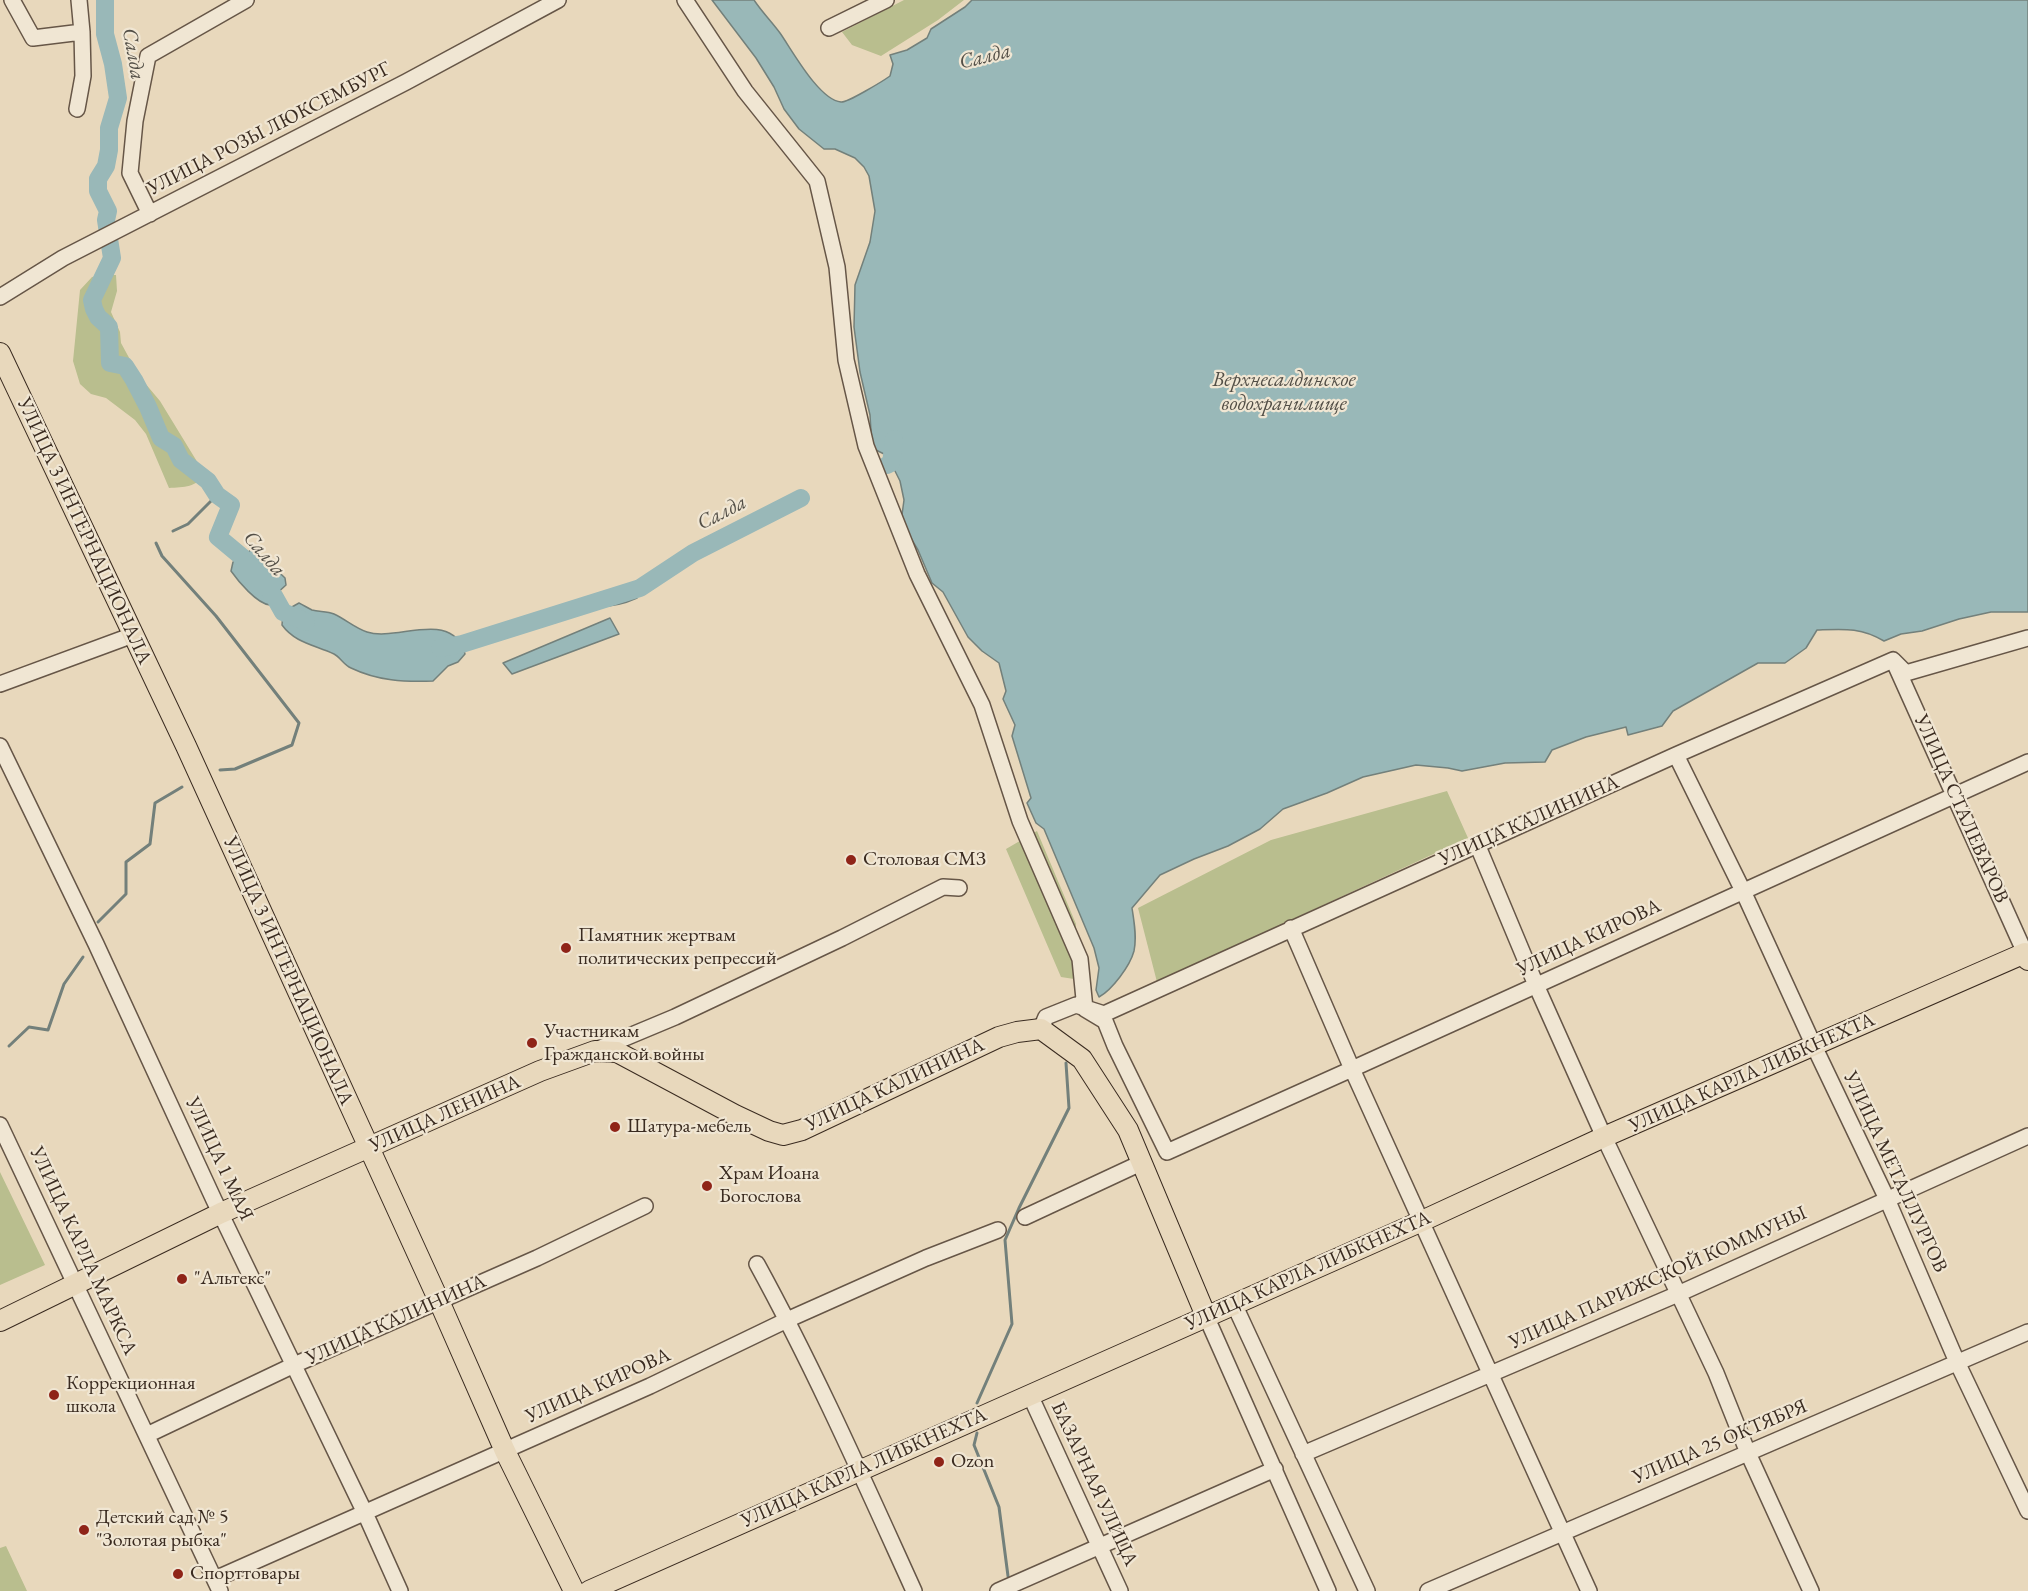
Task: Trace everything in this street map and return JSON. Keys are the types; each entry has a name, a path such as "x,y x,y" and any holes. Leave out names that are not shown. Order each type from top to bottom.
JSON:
{"main road":[{"name":"УЛИЦА 3 ИНТЕРНАЦИОНАЛА","path":"0,353 186,746 505,1451 574,1591"},
{"name":"УЛИЦА КАРЛА ЛИБКНЕХТА","path":"589,1591 1422,1221 1605,1137 2027,955"},
{"name":"УЛИЦА КАЛИНИНА","path":"595,1050 617,1052 735,1115 783,1135 802,1130 999,1037 1041,1029"},
{"path":"1041,1029 1082,1059 1128,1130 1206,1316"},
{"name":"УЛИЦА ЛЕНИНА","path":"0,1321 221,1214 540,1071 595,1050"}],"street":[{"path":"12,0 33,38 82,32"},
{"path":"77,109 83,76 79,0"},
{"path":"150,214 130,173 135,121 148,56 246,0"},
{"name":"УЛИЦА РОЗЫ ЛЮКСЕМБУРГ","path":"0,297 63,258 406,82 558,0"},
{"path":"685,0 744,91 817,181 837,267 846,360 866,446 917,574 982,705 1020,821 1080,959 1085,1009"},
{"path":"829,28 886,0"},
{"path":"0,684 133,635"},
{"path":"1893,660 1906,673 2028,638"},
{"name":"УЛИЦА КАЛИНИНА","path":"1041,1029 1046,1017 1076,1005 1104,1014 1676,754 1893,660"},
{"name":"УЛИЦА СТАЛЕВАРОВ","path":"1893,660 2027,955"},
{"name":"УЛИЦА 1 МАЯ","path":"0,746 96,944 400,1591"},
{"name":"УЛИЦА МЕТАЛЛУРГОВ","path":"1676,754 1743,891 1887,1199 1957,1362 2028,1511"},
{"name":"УЛИЦА КИРОВА","path":"1085,1009 1105,1021 1167,1152 2028,762"},
{"path":"1477,844 1536,985 1677,1294 1716,1372 1748,1453 1812,1591"},
{"name":"УЛИЦА ЛЕНИНА","path":"595,1050 675,1017 851,934 944,887 959,888"},
{"path":"1292,928 1352,1069 1589,1591"},
{"name":"УЛИЦА КАРЛА МАРКСА","path":"0,1125 218,1585"},
{"name":"УЛИЦА ПАРИЖСКОЙ КОММУНЫ","path":"1303,1455 1677,1294 2028,1136"},
{"path":"1025,1217 1143,1162"},
{"name":"УЛИЦА КАЛИНИНА","path":"147,1435 294,1365 537,1258 645,1206"},
{"name":"УЛИЦА КИРОВА","path":"218,1585 365,1513 650,1386 787,1320 926,1258 998,1230"},
{"path":"757,1264 787,1320 914,1591"},
{"path":"1234,1304 1367,1591"},
{"path":"1206,1316 1328,1591"},
{"name":"УЛИЦА 25 ОКТЯБРЯ","path":"1428,1591 2028,1332"},
{"name":"БАЗАРНАЯ УЛИЦА","path":"1030,1395 1120,1591"},
{"path":"998,1591 1275,1470"}],"green space":[{"path":"904,0 964,0 938,20 881,56 852,45 842,32"},
{"path":"116,275 117,291 111,312 120,332 121,343 139,376 160,401 204,473 194,484 169,488 146,434 135,420 106,398 91,394 80,384 73,361 80,290 92,277"},
{"path":"1447,791 1468,838 1157,982 1138,908 1271,840"},
{"path":"1037,831 1076,924 1074,979 1061,977 1006,849"},
{"path":"0,1172 45,1265 0,1285"},
{"path":"6,1546 27,1591 0,1591 0,1548"}],"water":[{"name":"Верхнесалдинское водохранилище","path":"712,0 754,0 815,84 824,93 841,102 857,96 890,76 893,64 890,55 907,50 927,38 931,29 972,0 2028,0 2028,612 1991,612 1922,631 1901,634 1884,641 1860,631 1817,630 1806,648 1785,663 1758,663 1673,711 1662,726 1628,735 1626,727 1586,737 1552,750 1545,762 1505,763 1462,771 1416,765 1363,777 1283,809 1260,829 1228,846 1160,875 1132,908 1135,940 1129,964 1115,983 1099,997 1096,990 1099,968 1094,948 1044,829 1036,823 1027,803 1031,798 1012,736 1015,725 1003,699 1006,691 999,663 968,637 943,592 932,583 918,550 901,522 904,500 900,481 884,454 872,448 870,415 860,372 854,327 855,285 870,242 875,211 869,176 855,158 835,149 824,149 799,129 784,109 774,87 756,58"},
{"path":"254,548 285,578 286,585 274,596 270,605 259,601 231,571 233,562"},
{"path":"630,585 640,588 637,598 611,606 583,606 591,598"},
{"path":"299,603 312,610 334,614 367,632 379,634 436,629 458,640 465,654 433,681 401,681 371,676 351,668 334,654 299,640 287,631 282,625 283,612"},
{"path":"610,618 619,634 512,674 503,663"}],"waterway":[{"name":"Салда","path":"105,0 105,34 113,64 118,98 109,128 106,166 98,179 98,191 108,211 106,220 112,258 92,300 98,317 109,327 110,363 125,366 148,407 161,438 174,446 181,460 208,481 217,495 231,505 218,537 242,557 274,596 283,612 306,622"},
{"path":"887,465 891,463 894,439"},
{"path":"173,531 188,524 217,495"},
{"name":"Салда","path":"440,648 462,644 640,588 693,553 801,498"},
{"path":"156,543 162,556 216,616 299,723 292,745 235,769 220,770"},
{"path":"98,922 126,894 126,862 150,844 155,803 182,787"},
{"path":"9,1046 29,1027 48,1030 64,984 83,957"},
{"path":"977,1403 1012,1324 1005,1240 1069,1108 1066,1063"},
{"path":"977,1433 974,1445 999,1507 1008,1576"}],"place":[{"name":"Столовая СМЗ","path":"851,860"},
{"name":"Памятник жертвам политических репрессий","path":"566,948"},
{"name":"Участникам Гражданской войны","path":"532,1043"},
{"name":"Шатура-мебель","path":"615,1127"},
{"name":"Храм Иоана Богослова","path":"707,1186"},
{"name":"\"Альтекс\"","path":"182,1279"},
{"name":"Коррекционная школа","path":"54,1395"},
{"name":"Ozon","path":"939,1462"},
{"name":"Детский сад № 5 \"Золотая рыбка\"","path":"84,1530"},
{"name":"Спорттовары","path":"178,1574"}]}
